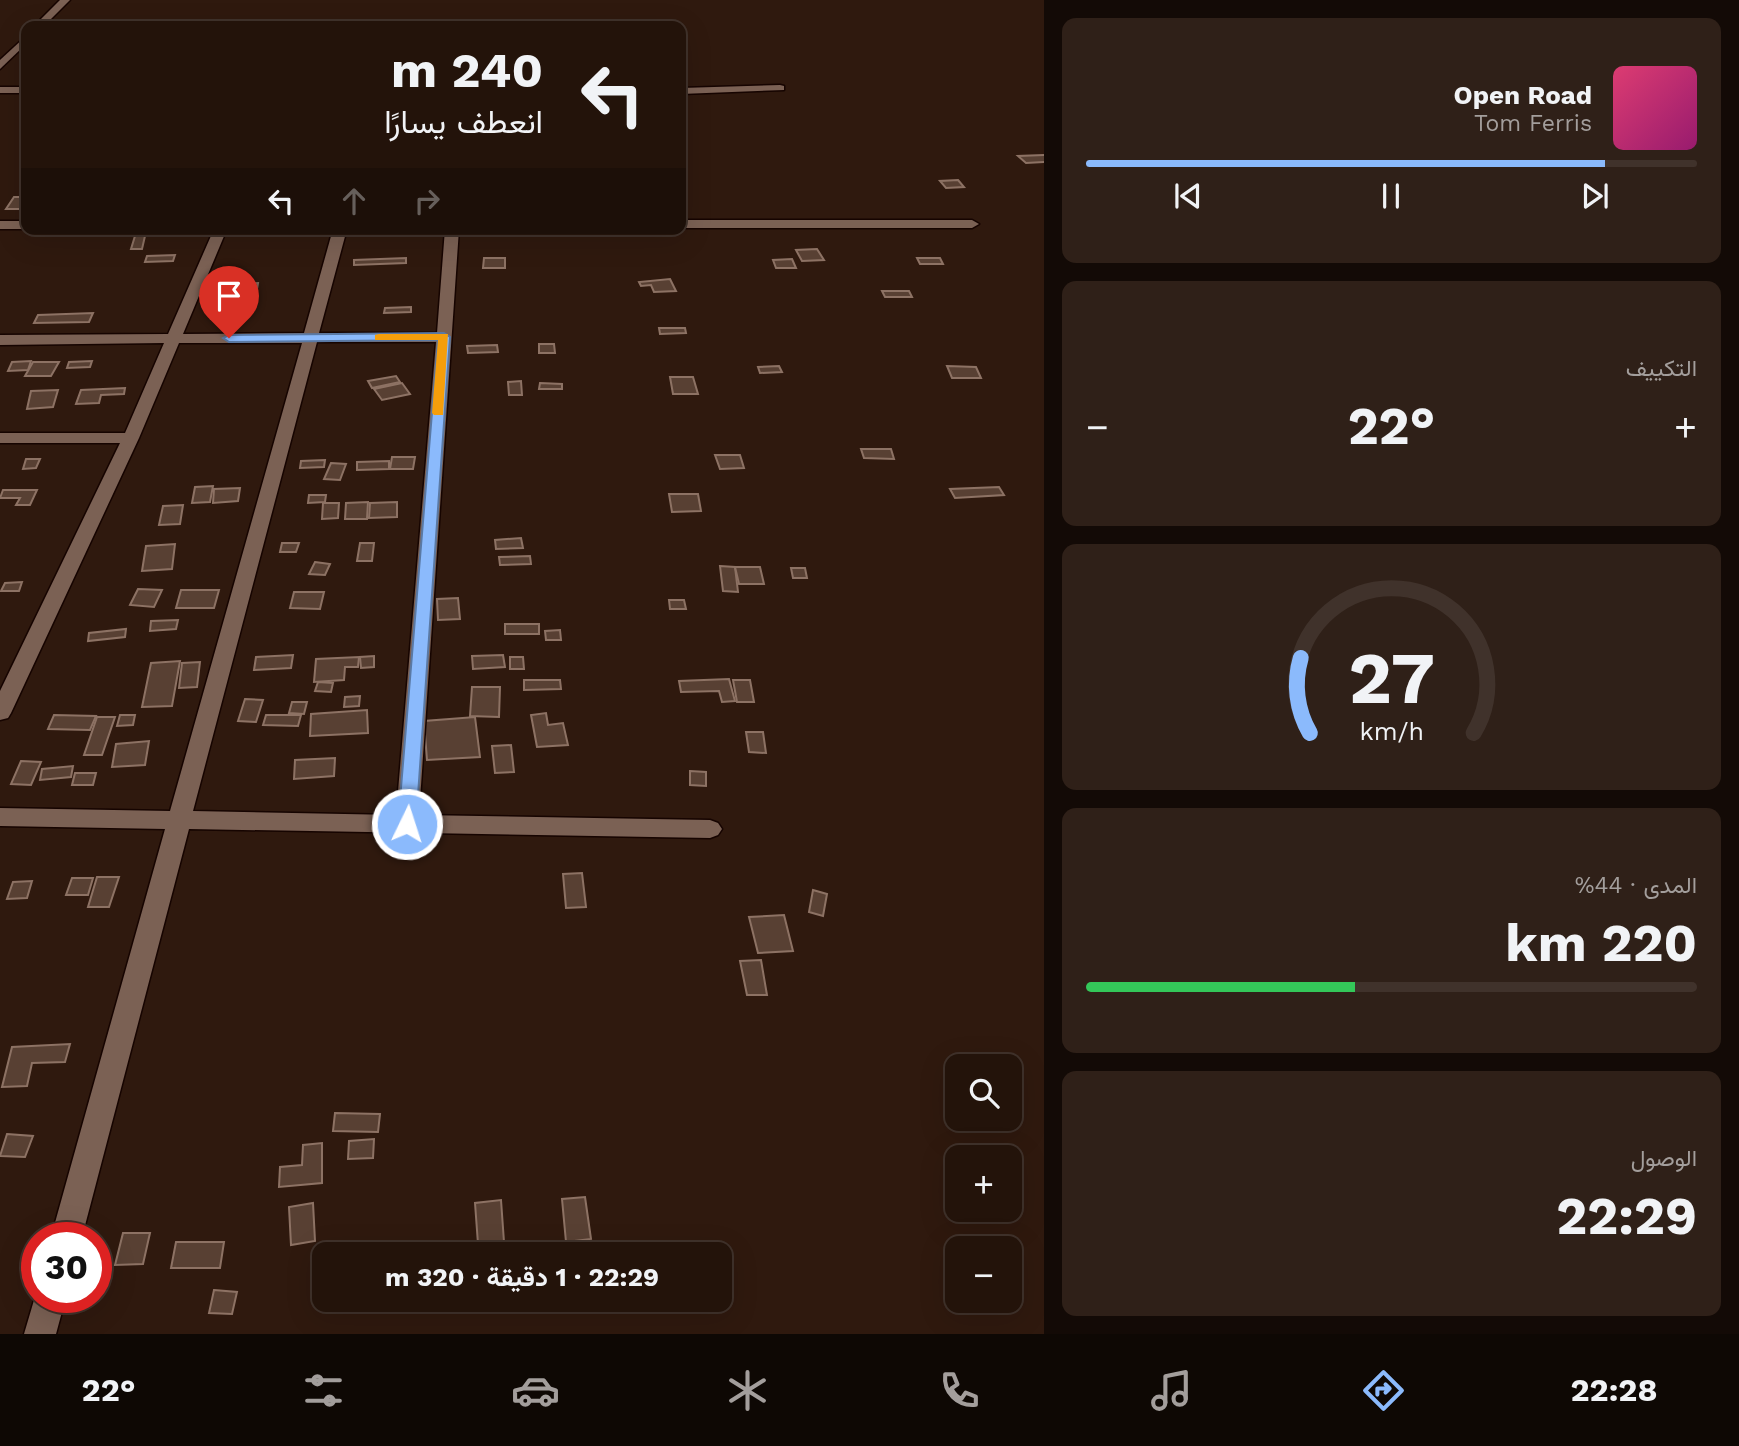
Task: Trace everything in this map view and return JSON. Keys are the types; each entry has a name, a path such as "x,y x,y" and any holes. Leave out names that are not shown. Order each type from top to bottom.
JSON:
{"street":[{"path":"44,21 65,0"},
{"path":"0,66 21,44"},
{"path":"686,91 780,88"},
{"path":"0,90 21,90"},
{"path":"686,224 972,224"},
{"path":"0,225 21,225"},
{"path":"0,713 131,438 218,235"},
{"path":"70,1222 338,235"},
{"path":"407,824 452,235"},
{"path":"0,341 444,337"},
{"path":"0,438 131,438"},
{"path":"0,817 710,829"},
{"path":"40,1334 46,1313"}],"building":[{"path":"1044,155 1044,162 1026,163 1018,156"},
{"path":"958,180 964,187 946,188 940,181"},
{"path":"14,197 21,197 21,209 6,209"},
{"path":"135,236 145,236 142,249 131,249"},
{"path":"817,249 824,260 802,261 796,250"},
{"path":"175,255 173,261 145,262 147,256"},
{"path":"406,258 406,263 354,265 354,260"},
{"path":"484,258 505,258 505,268 483,268"},
{"path":"917,258 940,258 943,264 920,264"},
{"path":"792,259 796,268 776,268 773,260"},
{"path":"670,279 676,291 654,292 651,285 641,286 639,282"},
{"path":"233,283 232,290 209,291 211,284"},
{"path":"258,283 256,295 234,296 236,284"},
{"path":"882,291 909,291 912,297 885,297"},
{"path":"411,307 411,312 384,313 385,308"},
{"path":"213,308 228,308 225,318 211,319"},
{"path":"93,313 89,322 34,323 38,315"},
{"path":"659,328 685,328 686,333 660,334"},
{"path":"539,344 554,344 555,353 539,353"},
{"path":"497,345 498,352 468,353 467,346"},
{"path":"31,361 28,370 8,371 12,362"},
{"path":"92,361 90,367 67,368 69,362"},
{"path":"33,362 59,362 51,376 25,376"},
{"path":"779,366 782,372 760,373 758,367"},
{"path":"947,366 976,367 981,378 952,378"},
{"path":"396,376 400,382 372,388 368,381"},
{"path":"670,377 693,377 698,394 673,394"},
{"path":"521,381 522,395 509,395 508,382"},
{"path":"402,383 410,394 382,400 374,389"},
{"path":"540,383 562,384 562,389 539,389"},
{"path":"125,388 124,394 101,395 99,403 76,404 81,390"},
{"path":"58,390 53,407 27,409 31,391"},
{"path":"861,449 891,449 894,459 864,458"},
{"path":"715,455 740,455 744,468 720,469"},
{"path":"392,457 415,457 413,469 390,469"},
{"path":"26,459 40,459 36,468 23,469"},
{"path":"325,460 324,467 300,468 301,461"},
{"path":"389,461 389,469 357,470 357,462"},
{"path":"331,463 346,464 340,480 324,479"},
{"path":"213,486 210,502 192,503 195,487"},
{"path":"999,487 1004,495 955,498 950,489"},
{"path":"240,488 238,501 213,503 214,489"},
{"path":"3,490 37,490 30,505 16,505 20,498 0,498"},
{"path":"669,494 698,494 701,511 672,512"},
{"path":"309,495 326,495 325,502 308,503"},
{"path":"368,502 367,519 345,519 346,503"},
{"path":"397,502 397,517 369,518 370,503"},
{"path":"323,503 339,503 338,518 322,519"},
{"path":"183,505 180,524 159,525 163,506"},
{"path":"521,538 523,548 496,549 495,540"},
{"path":"282,543 299,543 296,552 280,552"},
{"path":"360,543 374,543 372,561 357,561"},
{"path":"175,544 172,569 142,571 146,546"},
{"path":"530,556 531,564 500,565 499,557"},
{"path":"315,562 330,564 325,575 309,574"},
{"path":"720,566 735,567 738,592 723,591"},
{"path":"735,567 760,567 764,584 739,584"},
{"path":"791,568 805,568 807,578 793,578"},
{"path":"22,582 19,591 1,591 5,583"},
{"path":"138,589 162,590 154,607 130,605"},
{"path":"181,590 219,590 214,608 176,608"},
{"path":"294,592 324,592 320,609 290,608"},
{"path":"458,598 460,619 438,620 437,599"},
{"path":"669,600 684,600 686,609 670,609"},
{"path":"178,620 176,629 150,631 151,621"},
{"path":"505,624 539,624 539,634 505,634"},
{"path":"126,629 125,637 88,641 89,633"},
{"path":"560,630 561,640 546,640 545,631"},
{"path":"293,655 291,668 254,670 256,657"},
{"path":"503,655 505,667 473,669 472,656"},
{"path":"374,656 374,667 361,668 360,657"},
{"path":"359,657 358,667 345,667 344,680 314,682 316,659"},
{"path":"510,657 523,657 524,669 510,669"},
{"path":"180,661 172,706 142,707 151,663"},
{"path":"200,662 197,687 179,688 182,663"},
{"path":"729,679 735,701 722,702 719,691 681,692 679,681"},
{"path":"524,680 560,680 561,689 524,690"},
{"path":"733,680 750,680 754,702 737,702"},
{"path":"318,682 333,683 331,692 315,691"},
{"path":"472,687 500,687 499,717 470,716"},
{"path":"360,696 359,706 344,707 345,697"},
{"path":"245,699 263,700 256,722 238,721"},
{"path":"292,702 307,702 304,714 289,713"},
{"path":"367,710 368,733 310,736 311,714"},
{"path":"546,713 548,725 563,723 568,745 537,747 531,715"},
{"path":"54,715 96,716 90,730 48,729"},
{"path":"120,715 135,715 133,725 117,726"},
{"path":"266,715 301,715 298,726 263,725"},
{"path":"97,717 115,717 102,755 84,755"},
{"path":"475,717 480,757 427,760 424,721"},
{"path":"746,732 763,732 766,753 749,752"},
{"path":"149,741 145,765 112,767 116,744"},
{"path":"511,745 514,772 495,773 492,746"},
{"path":"335,758 334,776 294,779 295,760"},
{"path":"21,761 41,762 31,785 11,784"},
{"path":"73,766 71,777 40,780 42,769"},
{"path":"690,771 706,772 706,786 690,785"},
{"path":"75,773 96,773 93,785 72,785"},
{"path":"582,873 586,907 566,908 563,874"},
{"path":"97,877 119,877 109,907 88,907"},
{"path":"72,878 93,878 88,895 66,895"},
{"path":"32,881 27,898 7,899 13,882"},
{"path":"813,890 827,894 823,916 809,912"},
{"path":"784,915 793,951 758,953 749,917"},
{"path":"761,960 767,995 747,995 740,961"},
{"path":"70,1044 65,1062 32,1063 27,1086 2,1087 12,1047"},
{"path":"335,1113 380,1114 378,1132 333,1131"},
{"path":"7,1134 33,1136 25,1157 0,1156"},
{"path":"374,1139 373,1158 348,1159 349,1141"},
{"path":"322,1143 322,1183 279,1187 280,1167 302,1165 303,1145"},
{"path":"585,1197 591,1239 566,1242 562,1199"},
{"path":"501,1200 504,1242 478,1242 475,1203"},
{"path":"313,1203 315,1241 291,1245 289,1207"},
{"path":"123,1233 150,1233 143,1264 115,1265"},
{"path":"176,1242 224,1242 220,1268 171,1268"},
{"path":"214,1290 237,1292 232,1314 209,1313"}],"slow traffic":[{"path":"379,337 444,337 438,413"}],"route":[{"path":"229,338 444,337 407,824"}]}
